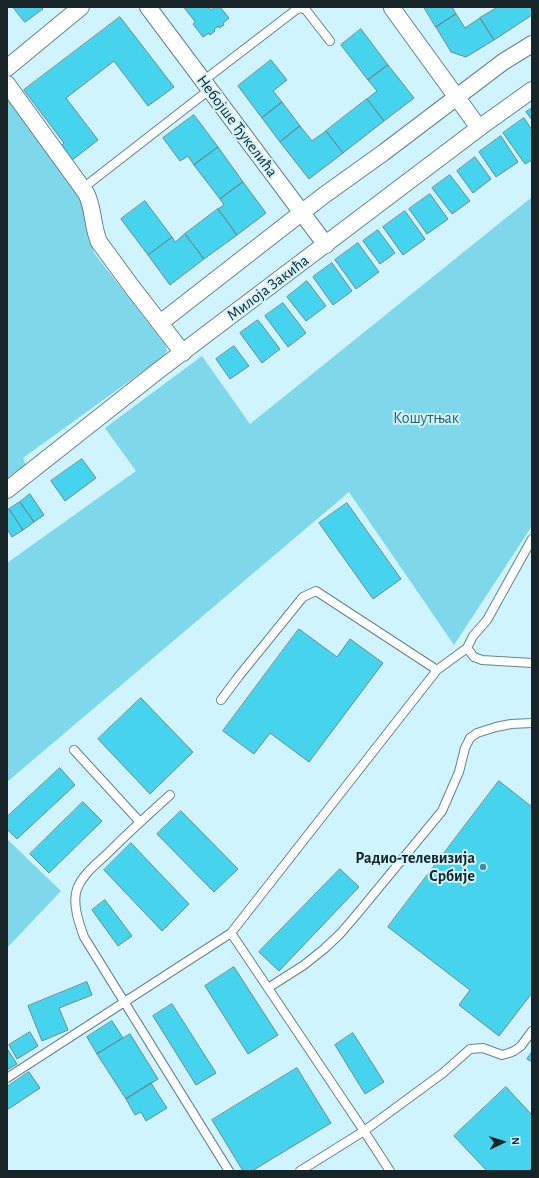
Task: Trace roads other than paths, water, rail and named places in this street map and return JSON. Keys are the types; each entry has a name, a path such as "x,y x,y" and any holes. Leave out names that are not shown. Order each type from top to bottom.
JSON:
{"street":[{"path":"7,68 81,7"},
{"name":"Небојше Ђукелића","path":"148,7 326,245"},
{"path":"392,8 479,128"},
{"path":"160,323 323,196 383,153 503,62 532,44"},
{"path":"7,84 83,188 89,200 96,236 99,242 183,353"},
{"name":"Милоја Закића","path":"7,490 183,353 479,128 532,90"}],"lane":[{"path":"83,188 297,9 301,8 306,10 330,41"},
{"path":"7,1078 231,933 437,670 467,648 473,636 487,620 532,539"},
{"path":"221,700 303,597 316,591 437,670"},
{"path":"467,648 474,657 482,660 532,663"},
{"path":"268,988 304,965 340,934 442,811 459,772 465,748 470,738 477,733 496,727 511,724 532,723"},
{"path":"74,750 140,822"},
{"path":"170,794 83,877 77,890 76,904 79,922 84,937 229,1171"},
{"path":"231,933 390,1171"},
{"path":"300,1171 364,1131 443,1074 470,1049 483,1048 502,1055 509,1053 521,1046 532,1031"}],"place":[{"name":"Радио-телевизија Србије","path":"483,867"}],"park label":[{"name":"Кошутњак","path":"426,418"}]}
